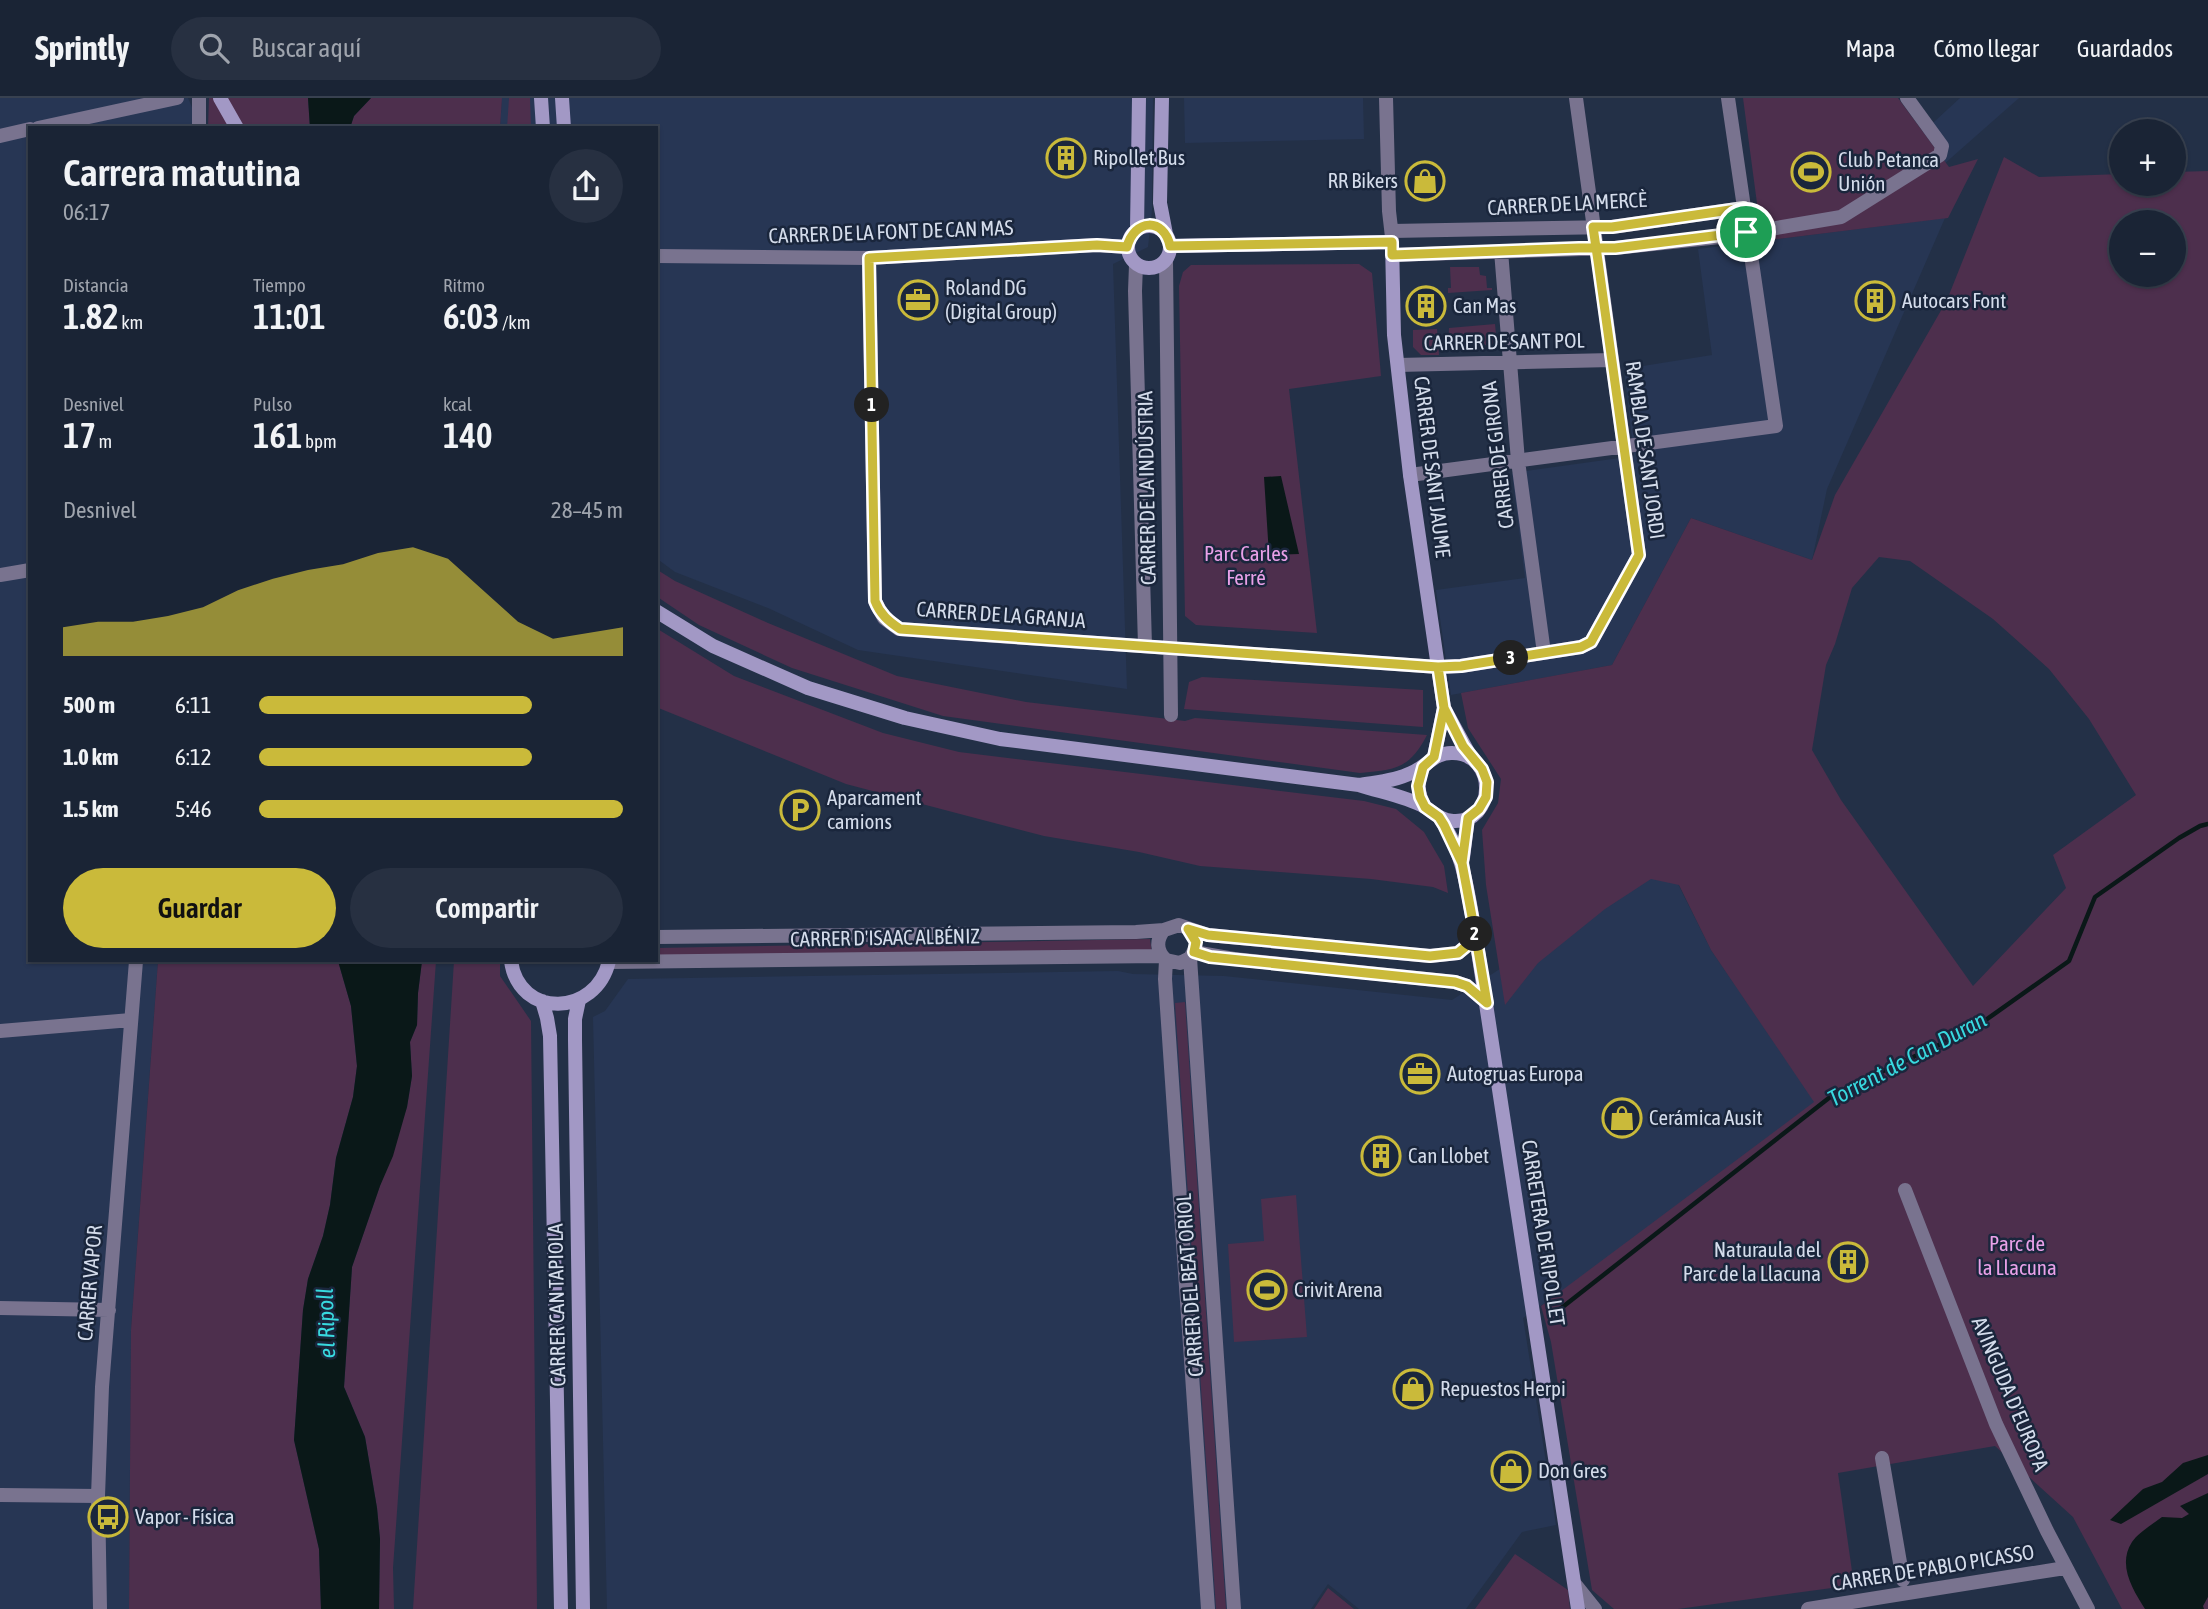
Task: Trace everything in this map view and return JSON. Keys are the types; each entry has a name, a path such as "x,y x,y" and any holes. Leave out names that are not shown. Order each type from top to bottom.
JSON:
{"street":[{"path":"45,126 131,103 177,98"},
{"path":"199,98 199,126"},
{"path":"220,98 236,126"},
{"path":"541,98 543,126"},
{"path":"562,98 564,126"},
{"path":"1137,229 1139,98"},
{"name":"CARRER DE LA INDÚSTRIA","path":"1162,98 1160,203 1167,247 1171,715"},
{"name":"CARRER DE SANT JAUME","path":"1386,98 1394,335 1410,475 1444,708 1472,759"},
{"name":"CARRER DE SANT JAUME","path":"1392,243 1395,211 1393,98"},
{"name":"RAMBLA DE SANT JORDI","path":"1438,667 1461,666 1581,647 1591,642 1639,555 1576,98"},
{"path":"1410,475 1776,426 1728,98"},
{"name":"CARRER DE LA MERCÈ","path":"1392,243 1501,251 1615,248 1841,217 1941,155 1942,146 1908,98"},
{"path":"0,136 28,130"},
{"name":"CARRER DE LA MERCÈ","path":"1392,243 1612,227 1744,208"},
{"path":"1154,226 1167,247 1153,268 1143,268 1129,257 1127,247 1129,236 1137,229 1154,226"},
{"path":"1167,247 1392,243"},
{"name":"CARRER DE LA FONT DE CAN MAS","path":"658,256 869,258 1097,245 1127,247"},
{"name":"CARRER DE GIRONA","path":"1501,251 1518,461 1544,653"},
{"name":"CARRER DE LA GRANJA","path":"869,258 875,601 878,610 890,623 900,629 1438,667"},
{"name":"CARRER DE LA INDÚSTRIA","path":"1136,265 1145,646"},
{"name":"CARRER DE SANT POL","path":"1398,365 1612,360"},
{"path":"0,575 28,570"},
{"path":"658,612 713,646 796,683 905,718 1000,738 1359,785 1425,807 1439,817 1456,822 1468,818 1479,809 1486,797 1487,782 1482,769 1472,759 1455,752 1428,762 1409,774 1359,785"},
{"name":"CARRER DE SANT JAUME","path":"1428,762 1444,708"},
{"path":"1425,807 1418,786 1428,762"},
{"name":"CARRETERA DE RIPOLLET","path":"1439,817 1453,839 1462,863 1476,938 1578,1609"},
{"name":"CARRETERA DE RIPOLLET","path":"1462,863 1468,818"},
{"name":"CARRER D'ISAAC ALBÉNIZ","path":"658,937 1080,933 1164,930 1174,926 1208,935 1430,956 1458,953 1476,938"},
{"path":"1188,929 1196,942 1192,955"},
{"path":"1164,930 1158,943 1164,958"},
{"name":"CARRER D'ISAAC ALBÉNIZ","path":"658,961 1164,958 1180,963 1192,955 1455,982 1467,986 1487,1003"},
{"name":"CARRER DEL BEAT ORIOL","path":"1192,955 1234,1609"},
{"name":"CARRER DEL BEAT ORIOL","path":"1164,958 1208,1609"},
{"name":"CARRER VAPOR","path":"100,1609 98,1496 103,1387 136,962"},
{"path":"511,962 525,990 542,1001 564,1004 579,1000 599,985 609,962"},
{"name":"CARRER CAN TAPIOLA","path":"579,1000 575,1040 583,1609"},
{"name":"CARRER CAN TAPIOLA","path":"542,1001 550,1036 561,1609"},
{"path":"0,1031 131,1020"},
{"name":"AVINGUDA D'EUROPA","path":"1905,1190 2004,1441 2065,1568 2088,1609"},
{"path":"0,1308 109,1310"},
{"path":"1882,1458 1906,1609"},
{"path":"0,1495 98,1496"},
{"name":"CARRER DE PABLO PICASSO","path":"1808,1609 1903,1587 2065,1568"},
{"path":"1575,1584 1595,1609"}],"shaded area":[{"path":"0,98 188,98 200,126 28,126 28,962 158,962 131,1330 129,1609 0,1609"},
{"path":"502,98 1153,98 1152,210 1148,247 1113,264 1127,689 858,650 768,608 675,572 658,559 658,126 500,126"},
{"path":"1184,98 1363,98 1364,139 1185,143"},
{"path":"1960,98 2019,98 1943,165 1922,133"},
{"path":"1945,218 1827,489 1812,560 1691,518 1612,665 1451,695 1436,590 1525,578 1512,473 1634,456 1624,369 1712,355 1698,249"},
{"path":"1652,870 1676,880 1711,950 1815,1102 1586,1275 1523,1318 1556,1525 1522,1532 1466,1609 1359,1609 1328,1584 1311,1609 607,1609 593,1017 605,1011 628,979 1118,971 1133,974 1224,976 1452,1000"}],"green space":[{"path":"209,98 308,98 310,126 208,126"},
{"path":"371,98 502,98 500,126 351,126 354,116"},
{"path":"509,98 530,98 531,126 507,126"},
{"path":"1743,98 1898,98 1949,167 1978,159 1948,218 1762,241"},
{"name":"Parc de la Llacuna","path":"2004,157 2039,177 2109,174 2109,196 2186,196 2186,172 2208,171 2208,1609 2122,1609 2073,1517 1995,1446 1838,1473 1854,1585 1678,1609 1614,1609 1592,1590 1551,1342 1541,1306 1814,1102 1711,950 1679,885 1651,879 1605,909 1538,963 1505,1005 1486,885 1482,830 1498,803 1501,779 1468,728 1461,693 1612,665 1691,518 1812,560 1835,495 1947,300","holes":["1879,557 1910,561 1993,619 2049,669 2089,719 2136,795 2053,855 2066,888 1973,986 1841,800 1812,750 1826,665 1852,588"]},
{"name":"Parc Carles Ferré","path":"1359,264 1372,273 1381,376 1289,389 1317,633 1196,625 1185,616 1179,286 1183,272 1191,265"},
{"path":"1450,267 1479,267 1480,275 1486,276 1487,288 1492,290 1448,293 1448,288 1451,288"},
{"path":"1495,324 1497,344 1448,348 1449,328"},
{"path":"1437,329 1439,355 1421,355 1413,347 1413,330"},
{"path":"658,570 675,581 768,623 897,676 1026,702 1185,721 1195,718 1427,735 1408,761 1401,765 1360,773 943,716 792,668 699,625 658,597"},
{"path":"658,629 734,676 883,733 959,752 1364,801 1396,809 1424,832 1444,866 1448,893 1433,887 1371,879 1200,866 1139,852 1044,836 846,784 658,708"},
{"path":"1202,677 1423,690 1423,727 1184,709 1189,682"},
{"path":"1150,939 1152,954 658,959 658,948"},
{"path":"158,962 338,962 351,1006 357,1066 353,1097 336,1158 323,1236 308,1279 303,1310 294,1440 319,1549 321,1609 129,1609 131,1330"},
{"path":"422,962 436,962 393,1568 394,1609 379,1609 380,1539 377,1508 365,1437 344,1387 352,1267 407,1107 412,1076 410,1042 417,1025"},
{"path":"454,962 500,962 500,976 531,1021 537,1609 413,1609"},
{"path":"1185,1002 1226,1609 1216,1609 1175,1003"},
{"name":"Crivit Arena","path":"1296,1195 1307,1337 1234,1342 1228,1244 1264,1241 1261,1199"},
{"path":"1515,1554 1568,1590 1570,1609 1475,1609"},
{"path":"1328,1588 1354,1609 1314,1609"}],"water":[{"path":"308,98 371,98 354,116 351,126 310,126"},
{"path":"1281,476 1299,554 1269,555 1264,477"},
{"name":"el Ripoll","path":"338,962 422,962 417,1025 410,1042 412,1076 407,1107 393,1156 352,1267 344,1387 365,1437 377,1508 380,1539 379,1609 321,1609 319,1549 294,1440 303,1310 308,1279 323,1236 336,1158 353,1097 357,1066 351,1006"},
{"path":"2208,1455 2208,1474 2121,1524 2110,1520 2143,1489 2162,1482 2183,1463"},
{"path":"2208,1493 2208,1597 2204,1609 2145,1609 2132,1586 2126,1568 2132,1542 2162,1517 2182,1518 2189,1514 2180,1506"}],"waterway":[{"name":"Torrent de Can Duran","path":"1555,1313 1834,1094 1973,1029 2069,961 2095,897 2179,838 2208,824"}],"place":[{"name":"Ripollet Bus","path":"1066,158"},
{"name":"Club Petanca Unión","path":"1811,172"},
{"name":"RR Bikers","path":"1425,181"},
{"name":"Roland DG (Digital Group)","path":"918,300"},
{"name":"Autocars Font","path":"1875,301"},
{"name":"Can Mas","path":"1426,306"},
{"name":"Aparcament camions","path":"800,810"},
{"name":"Autogruas Europa","path":"1420,1074"},
{"name":"Cerámica Ausit","path":"1622,1118"},
{"name":"Can Llobet","path":"1381,1156"},
{"name":"Naturaula del Parc de la Llacuna","path":"1848,1262"},
{"name":"Crivit Arena","path":"1267,1290"},
{"name":"Repuestos Herpi","path":"1413,1389"},
{"name":"Don Gres","path":"1511,1471"},
{"name":"Vapor - Física","path":"108,1517"}],"route":[{"path":"1746,232 1615,248 1596,247 1392,255 1392,242 1170,246 1161,229 1143,226 1129,236 1127,247 1097,245 869,258 875,601 878,610 884,618 900,629 1438,667 1444,708 1463,746 1482,769 1487,782 1486,797 1479,809 1468,818 1462,863 1476,938 1458,953 1430,956 1208,935 1188,929 1196,942 1194,952 1210,957 1462,983 1478,993 1487,1003 1476,938 1462,863 1453,839 1439,817 1425,807 1418,786 1423,767 1434,757 1444,708 1438,667 1461,666 1581,647 1591,642 1639,555 1612,360 1598,261 1596,247 1593,227 1612,227 1744,208 1746,232"}]}
